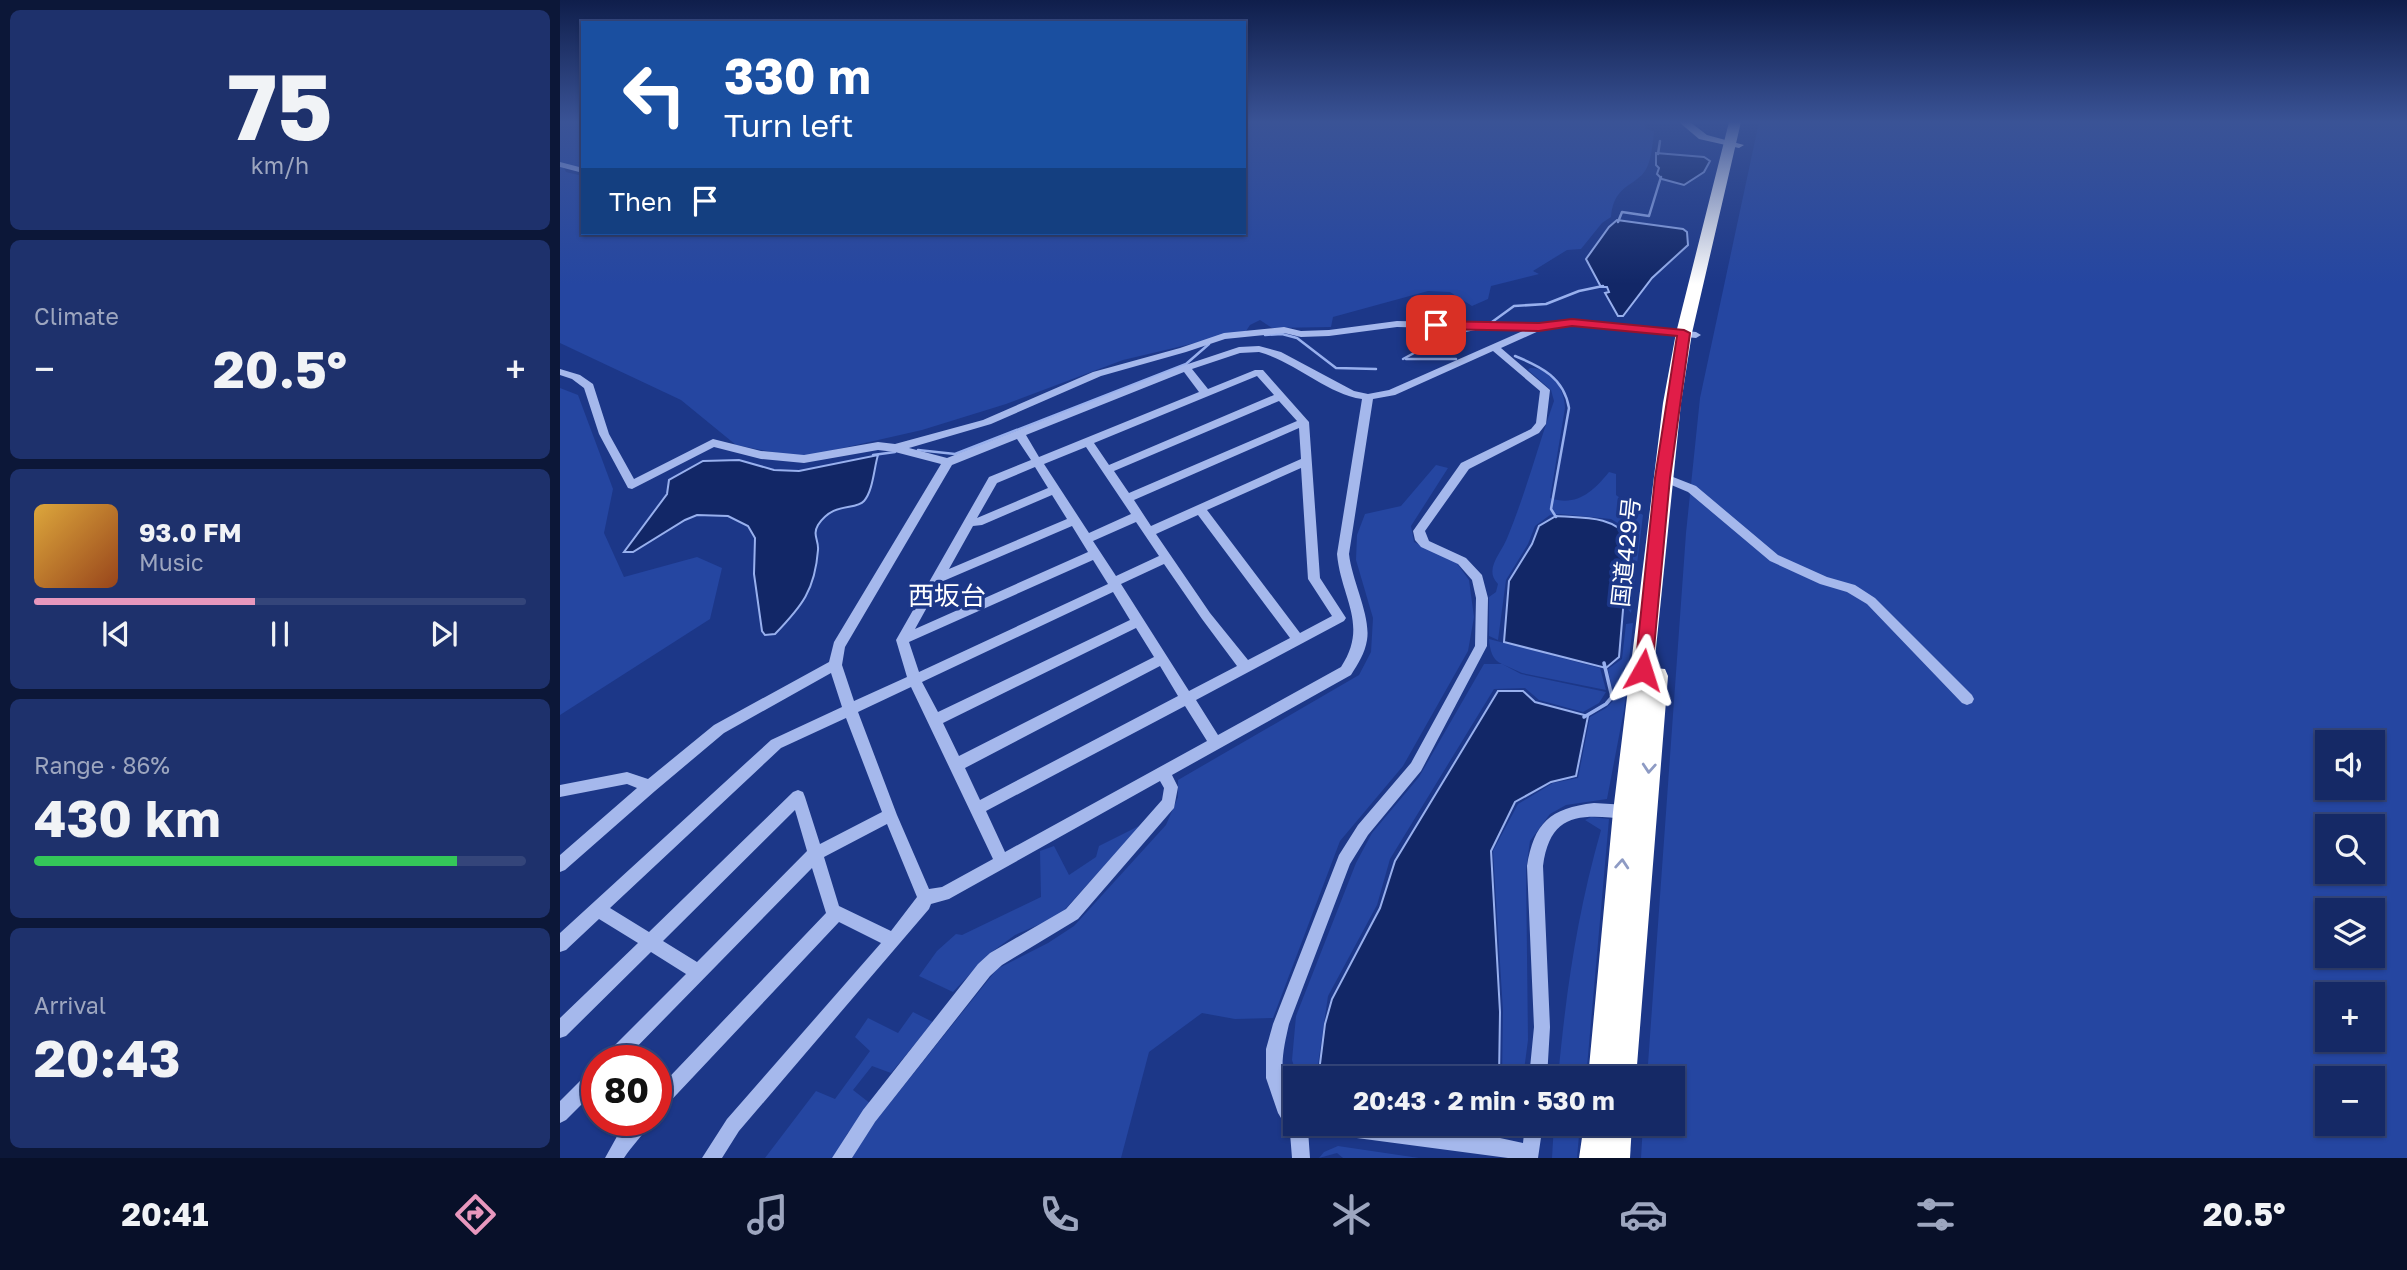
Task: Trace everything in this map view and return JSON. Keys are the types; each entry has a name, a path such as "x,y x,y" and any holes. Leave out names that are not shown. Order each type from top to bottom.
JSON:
{"highway":[{"name":"国道429号","path":"1622,1066 1641,697 1662,478 1690,334 1727,176"},
{"name":"国道429号","path":"1604,1066 1617,938 1636,814 1690,334"},
{"path":"1595,1158 1598,1136"},
{"path":"1614,1158 1616,1136"}],"street":[{"path":"895,448 987,422 1097,374 1224,336 1284,330 1301,334 1397,324 1539,327 1572,322 1690,334"},
{"path":"560,372 576,376 589,386 604,434 632,485 713,443 761,455 804,459 878,446 948,462 1228,352 1259,349 1278,354 1344,392 1368,397 1391,393 1539,327"},
{"path":"1283,1104 1273,1064 1275,1049 1281,1024 1324,908 1353,844 1416,767 1481,646 1482,598 1478,579 1462,561 1425,544 1419,531 1465,466 1535,431 1541,424 1545,390 1494,347"},
{"path":"1186,368 1206,394"},
{"path":"976,809 1340,618 1314,579 1304,422 1259,372 993,480 902,640 915,681 935,720 976,809 1002,862"},
{"path":"1107,470 1281,396"},
{"path":"925,897 944,894 1339,676 1357,654 1362,637 1362,622 1345,570 1343,546 1368,397"},
{"path":"1126,499 1304,422"},
{"path":"1020,435 1216,744"},
{"path":"1088,442 1206,616 1246,667"},
{"path":"1149,532 1307,460"},
{"path":"925,897 890,815 835,665 839,646 948,462"},
{"path":"1673,481 1701,496 1774,558 1824,581 1851,588 1871,601 1967,699"},
{"path":"970,521 978,522 1054,490"},
{"path":"1200,509 1298,640"},
{"path":"1087,539 1138,516"},
{"path":"939,578 1075,520"},
{"path":"902,640 1096,553"},
{"path":"560,944 776,744 915,681 1167,558"},
{"path":"935,720 1139,621"},
{"path":"956,765 1163,659"},
{"path":"560,866 719,729 835,665"},
{"path":"841,1158 869,1116 984,970 996,959 1072,914 1168,803 1171,787 1163,773"},
{"path":"560,791 626,778 650,786"},
{"path":"560,1030 798,796 833,911 893,941"},
{"path":"1539,1066 1542,1027 1535,866 1539,842 1549,825 1574,811 1594,809 1636,814"},
{"path":"627,1045 815,854 890,815"},
{"path":"711,1158 733,1125 916,914 925,897"},
{"path":"598,909 698,972"},
{"path":"672,1087 837,913"},
{"path":"560,1114 581,1092"},
{"path":"614,1158 627,1136"},
{"path":"1299,1136 1301,1158"},
{"path":"1413,1136 1500,1147 1531,1156 1533,1136"}],"shaded area":[{"path":"560,176 581,176 581,235 1246,235 1246,176 1640,176 1617,197 1611,217 1602,223 1581,249 1567,250 1533,271 1539,274 1491,286 1488,299 1472,306 1450,292 1428,291 1333,317 1331,327 1272,328 1260,320 1250,325 1246,331 1123,360 1006,404 922,430 812,455 787,455 736,445 681,400 560,343"},
{"path":"1659,176 1698,176 1684,185"},
{"path":"1747,176 2407,176 2407,1158 1641,1158 1642,1136 1685,1136 1685,1066 1648,1066 1686,533 1700,398"},
{"path":"1617,220 1683,229 1687,232 1688,245 1652,278 1623,316 1618,316 1605,293 1609,292 1607,287 1601,287 1586,259"},
{"path":"1530,368 1550,375 1559,387 1564,401 1550,498 1568,501 1583,496 1597,486 1609,472 1616,474 1616,495 1643,515 1631,613 1627,608 1633,539 1624,527 1611,519 1550,515 1535,526 1528,544 1506,580 1498,640 1489,636 1489,597 1496,592 1498,584 1492,573 1493,567 1514,519 1554,401 1551,390 1528,370"},
{"path":"560,388 578,395 613,489 604,533 624,577 697,557 722,568 710,619 560,715"},
{"path":"878,455 864,501 855,506 837,509 824,517 818,525 816,564 810,587 800,606 775,634 765,635 762,631 754,574 755,538 748,526 728,516 697,515 633,552 624,552 667,494 669,480 703,461 739,460 774,470 799,471"},
{"path":"1436,465 1448,468 1411,526 1414,542 1456,562 1469,580 1474,617 1468,651 1403,766 1340,841 1273,1018 1235,1019 1202,1013 1149,1052 1121,1158 852,1158 858,1143 997,969 1048,943 1074,926 1166,825 1178,797 1178,780 1359,675 1371,652 1373,618 1356,560 1357,535 1365,514 1401,506"},
{"path":"1556,516 1597,519 1623,531 1629,539 1619,657 1606,668 1504,642 1509,581 1532,544 1539,526"},
{"path":"1633,623 1624,710 1607,799 1566,805 1550,814 1530,841 1526,870 1528,1040 1525,1066 1502,1066 1503,1011 1493,851 1518,804 1553,783 1578,778 1590,717 1614,700 1608,669 1622,659 1626,624"},
{"path":"1489,639 1600,668 1606,690 1522,673 1496,660"},
{"path":"1484,664 1502,664 1521,674 1606,692 1599,703 1583,712 1539,700 1525,688 1494,689 1390,859 1377,905 1328,996 1318,1066 1294,1066 1292,1060 1296,1016 1356,863 1372,833 1419,777"},
{"path":"1498,691 1523,691 1535,702 1588,716 1576,776 1551,782 1515,802 1491,851 1500,1012 1499,1066 1320,1066 1325,1024 1332,999 1380,908 1395,861"},
{"path":"1591,817 1609,819 1587,1066 1559,1066 1574,953 1585,892 1601,830 1585,820"},
{"path":"1141,825 1059,916 1015,935 989,954 953,992 919,976 937,951 956,934 962,935 1041,897 1040,851 1054,846 1069,875 1096,857 1099,846"},
{"path":"913,1012 933,1022 891,1073 872,1066 853,1090 871,1104 847,1134 835,1158 765,1158 816,1091 835,1099 870,1051 855,1037 868,1018 898,1033"},
{"path":"1553,1136 1579,1136 1577,1158 1552,1158"},
{"path":"1338,1146 1419,1158 1343,1158 1337,1153 1319,1158 1324,1152"}],"waterway":[{"path":"1618,222 1622,212 1649,216 1661,177"},
{"path":"1492,322 1514,306 1546,304 1579,291 1603,286"},
{"path":"1403,359 1449,334 1479,328"},
{"path":"1265,335 1282,334 1297,338 1336,368 1376,369"},
{"path":"918,450 955,454 1186,364 1209,344"},
{"path":"1515,356 1557,381 1569,408 1551,509 1556,517"},
{"path":"1406,359 1456,359"},
{"path":"873,455 895,452"},
{"path":"1584,717 1606,704 1612,697 1604,663"}],"district":[{"name":"西坂台","path":"947,595"}],"route":[{"path":"1436,325 1539,327 1572,322 1625,325 1684,333 1662,478 1643,670"}]}
